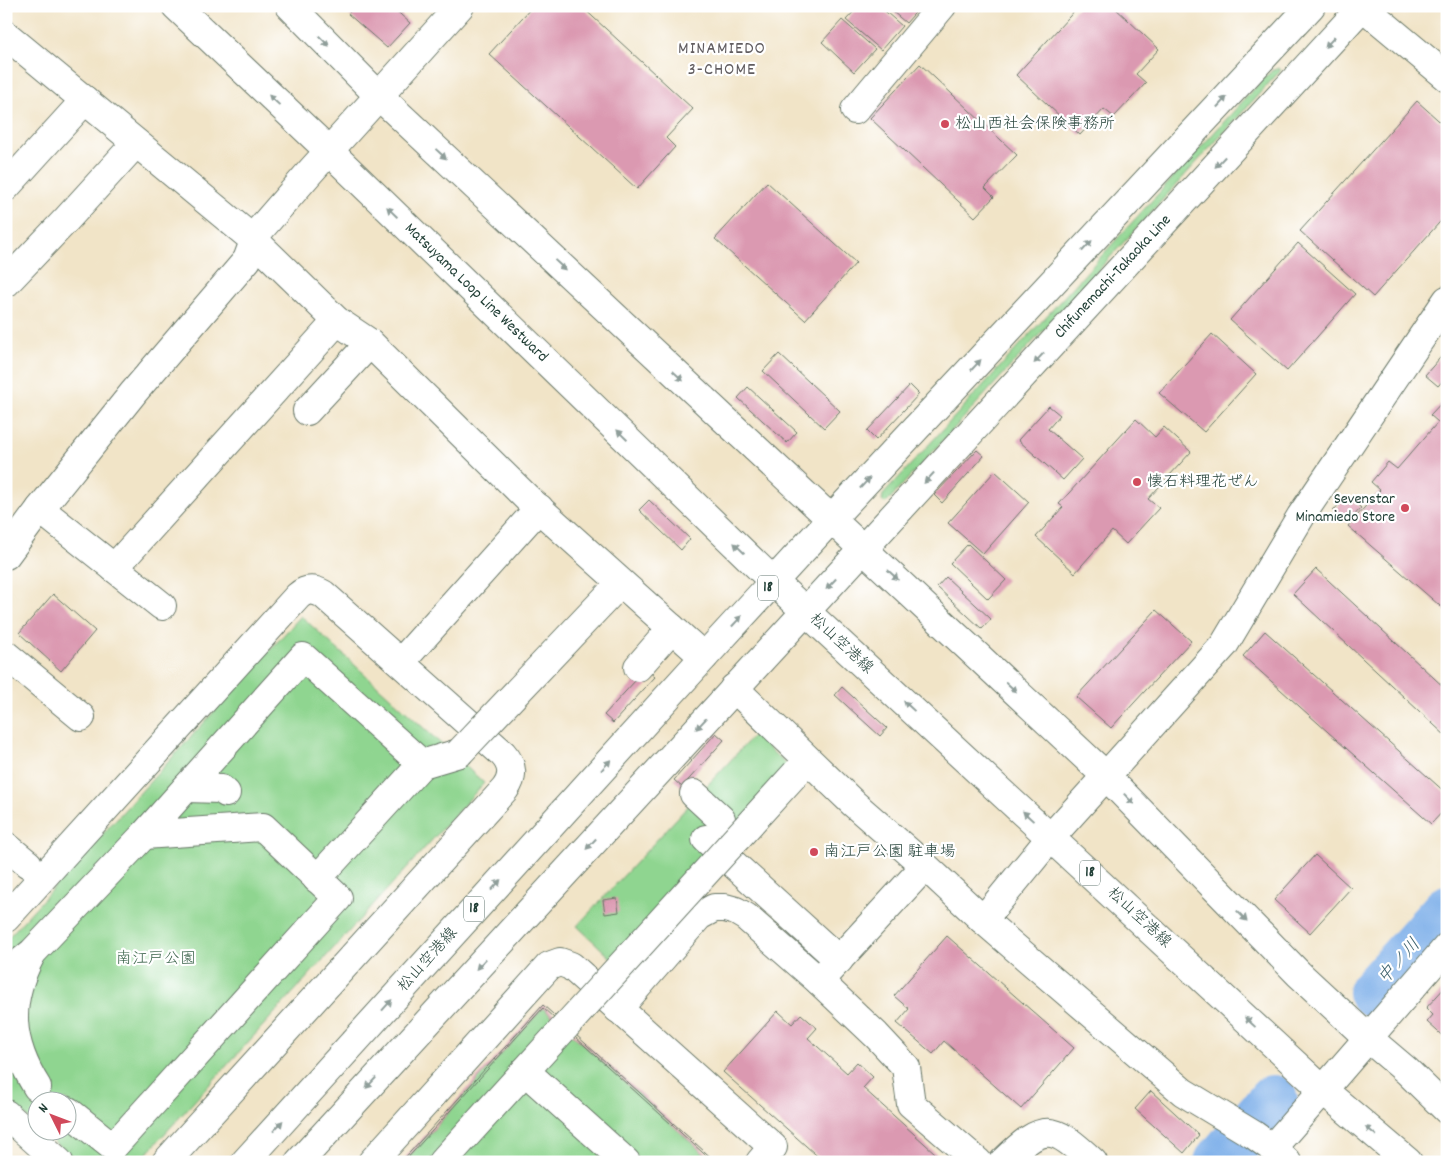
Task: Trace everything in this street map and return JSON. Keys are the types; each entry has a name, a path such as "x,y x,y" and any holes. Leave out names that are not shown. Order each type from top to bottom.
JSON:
{"street":[{"name":"Matsuyama Loop Line Westward","path":"176,6 774,582"},
{"path":"290,6 379,96 1106,776 1299,974 1368,1038 1407,1071 1447,1110"},
{"path":"6,555 40,509 134,392 247,260 257,233 460,6"},
{"path":"855,110 942,6"},
{"path":"832,519 1311,6"},
{"path":"1363,6 1447,77"},
{"name":"Chifunemachi-Takaoka Line","path":"864,548 1363,6"},
{"path":"6,36 254,241 337,321 370,344 539,508 591,568 615,589 672,628 704,657"},
{"path":"6,187 85,100"},
{"path":"6,283 136,143"},
{"path":"983,920 1052,837 1224,645 1301,516 1447,300"},
{"path":"114,568 337,321"},
{"path":"307,411 370,344"},
{"path":"401,662 539,508"},
{"path":"40,509 162,606"},
{"name":"松山空港線","path":"245,1162 832,519"},
{"name":"松山空港線","path":"299,1162 864,548"},
{"name":"松山空港線","path":"774,582 1052,837 1323,1090 1408,1162"},
{"path":"317,879 422,764 459,753 555,666 615,589"},
{"path":"35,950 9,922 300,594 312,590 323,594 506,757 512,771 510,783 499,797 166,1162"},
{"path":"638,667 672,628"},
{"path":"6,655 81,717"},
{"path":"6,974 35,950 144,835 303,657 422,764"},
{"path":"734,688 802,766 853,803 983,920 1183,1092 1263,1143 1323,1090 1447,946"},
{"path":"186,788 224,791 219,753"},
{"path":"442,1162 566,1026 726,832 802,766"},
{"path":"694,794 839,960"},
{"path":"78,1119 113,1147 338,898 256,820 144,835"},
{"path":"6,846 28,864"},
{"path":"819,981 925,866"},
{"path":"618,1009 698,916 714,908 731,909 746,916 876,1034 906,1067 911,1104 978,1162"},
{"path":"35,950 21,976 17,990 14,1010 15,1030 19,1051 27,1070 43,1090"},
{"path":"372,1162 548,966 560,962 568,964 773,1147 760,1162"},
{"path":"6,1068 40,1090"},
{"path":"525,1071 626,1162"},
{"path":"6,1114 59,1162"},
{"path":"1003,1162 1031,1137 1038,1133 1046,1132 1062,1136 1093,1162"}],"green space":[{"path":"1278,68 1281,70 886,503 883,502 883,495 1264,78"},
{"name":"南江戸公園","path":"301,616 484,783 139,1162 76,1162 52,1140 78,1140 78,1090 28,1090 28,1118 6,1098 6,940"},
{"path":"754,735 788,766 726,868 629,975 577,926"},
{"path":"543,1008 713,1162 404,1162"}],"building":[{"path":"355,6 391,6 410,23 387,48 348,14"},
{"path":"394,6 408,6 402,13"},
{"path":"533,6 581,6 693,109 666,138 675,147 637,189 489,54"},
{"path":"859,6 879,6 902,26 881,50 846,20"},
{"path":"886,6 921,6 906,23"},
{"path":"1079,6 1113,6 1159,49 1136,74 1146,83 1114,117 1104,109 1080,135 1016,75"},
{"path":"842,20 875,49 854,72 822,42"},
{"path":"920,64 1017,155 985,188 994,197 975,217 870,118"},
{"path":"1417,101 1447,128 1447,214 1373,297 1300,231"},
{"path":"767,182 856,263 805,320 715,239"},
{"path":"1298,243 1355,294 1287,371 1230,320"},
{"path":"1212,334 1256,374 1204,432 1159,393"},
{"path":"1447,350 1447,376 1438,386 1425,375"},
{"path":"779,354 840,411 824,428 763,371"},
{"path":"910,385 919,394 876,440 867,431"},
{"path":"748,387 797,432 787,443 738,398"},
{"name":"Sevenstar Minamiedo Store","path":"1447,397 1447,612 1348,526 1380,490 1371,482 1388,462 1397,469 1438,422 1430,415"},
{"path":"1049,406 1060,415 1048,429 1082,459 1063,480 1018,440"},
{"path":"1136,419 1155,437 1164,427 1191,452 1148,499 1159,508 1126,544 1112,531 1075,573 1036,537 1063,507 1059,504"},
{"path":"977,450 984,456 942,503 934,495"},
{"path":"995,471 1029,502 983,554 948,523"},
{"path":"1347,496 1361,508 1347,523 1333,511"},
{"path":"649,500 690,539 681,550 639,510"},
{"path":"968,544 1006,580 988,599 950,563"},
{"path":"1316,569 1447,690 1447,737 1293,594"},
{"path":"946,577 991,619 982,629 937,587"},
{"path":"53,594 95,631 61,671 19,633"},
{"path":"1156,610 1191,641 1111,728 1076,697"},
{"path":"1265,631 1447,794 1447,807 1431,824 1243,656"},
{"path":"646,669 655,677 613,723 604,715"},
{"path":"842,687 887,728 880,736 835,695"},
{"path":"716,733 724,740 682,787 674,780"},
{"path":"1315,855 1351,888 1310,933 1274,900"},
{"path":"617,898 619,912 605,914 603,900"},
{"path":"947,936 1074,1048 1021,1109 944,1041 933,1054 897,1023 909,1009 894,996"},
{"path":"1447,985 1447,1040 1427,1022 1433,1015 1426,1008"},
{"path":"543,1005 716,1162 713,1162 543,1008 404,1162 401,1162"},
{"path":"778,1011 792,1024 801,1014 817,1028 808,1038 847,1073 857,1062 873,1077 863,1088 945,1162 824,1162 723,1072"},
{"path":"1151,1091 1199,1135 1184,1153 1135,1109"}],"waterway":[{"name":"中ノ川","path":"1373,992 1447,910"},
{"name":"中ノ川","path":"1219,1162 1273,1100"}],"place":[{"name":"松山西社会保険事務所","path":"945,124"},
{"name":"懐石料理花ぜん","path":"1137,482"},
{"name":"Sevenstar Minamiedo Store","path":"1405,508"},
{"name":"南江戸公園 駐車場","path":"814,852"}],"district":[{"name":"MINAMIEDO 3-CHOME","path":"722,59"}]}
